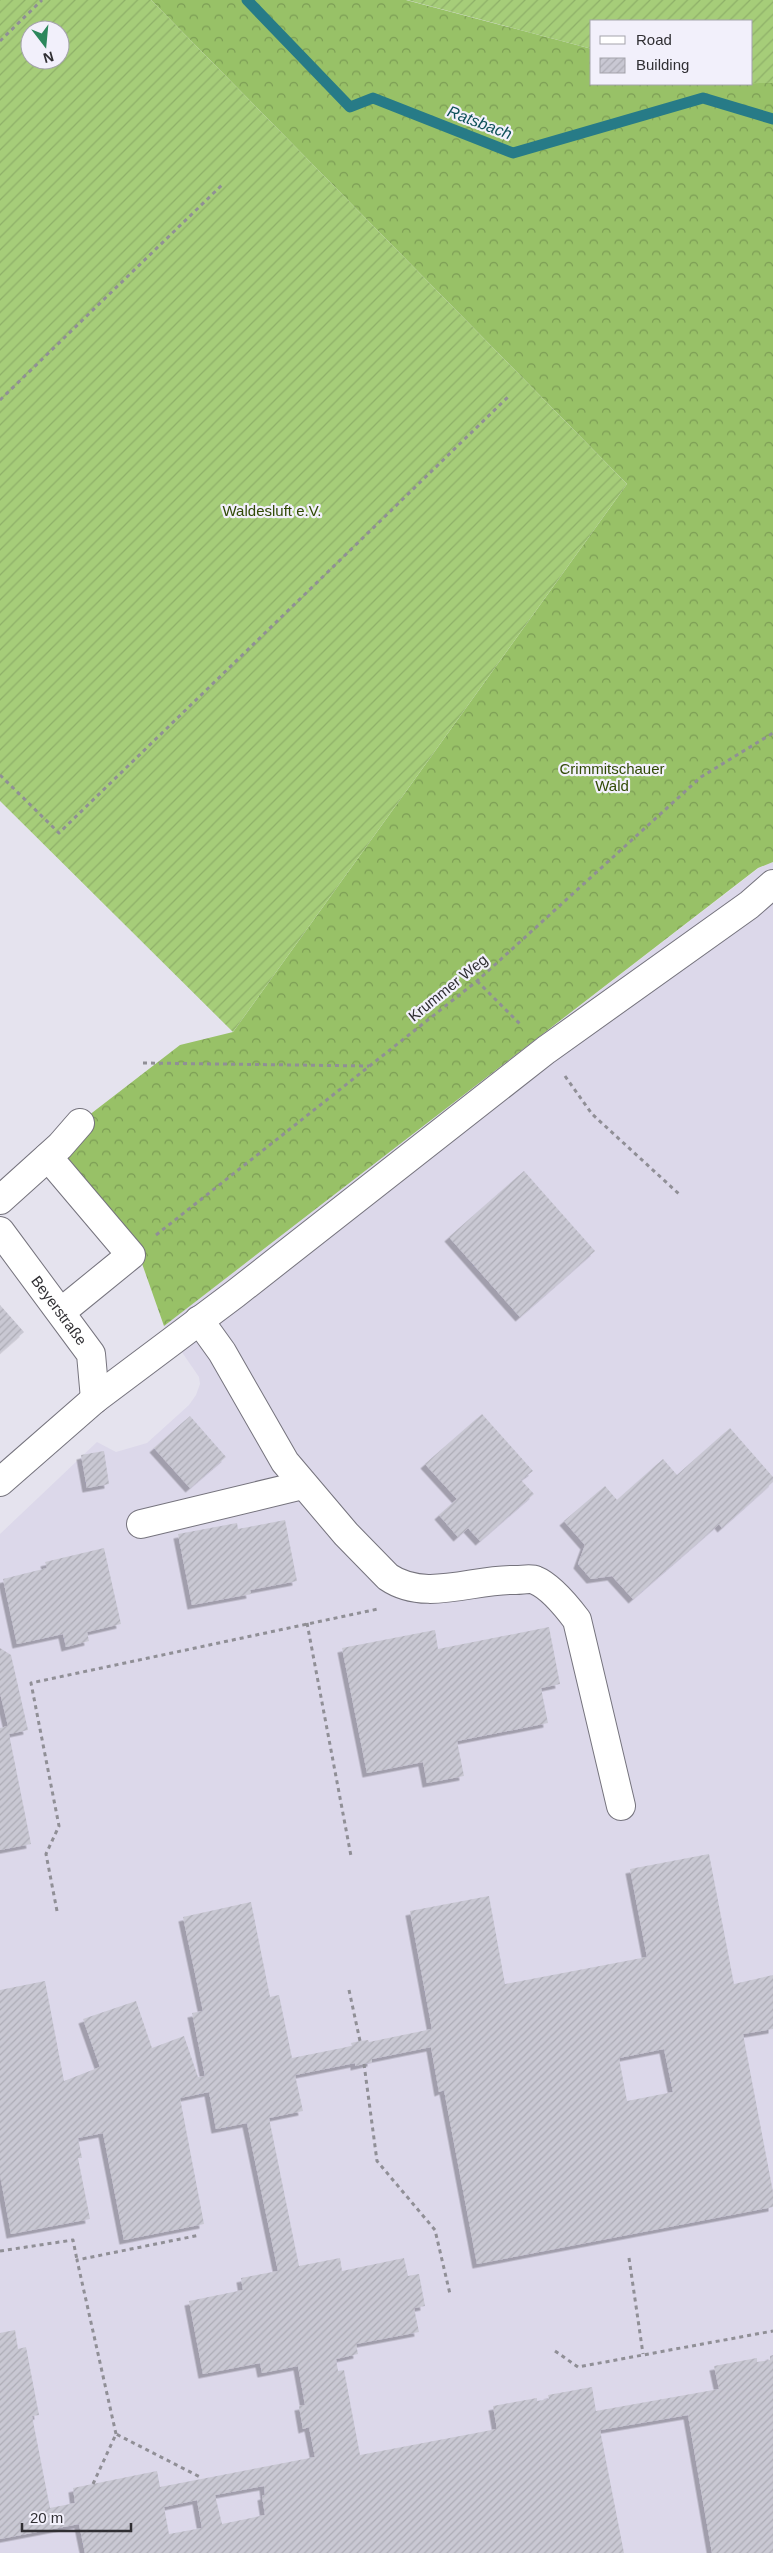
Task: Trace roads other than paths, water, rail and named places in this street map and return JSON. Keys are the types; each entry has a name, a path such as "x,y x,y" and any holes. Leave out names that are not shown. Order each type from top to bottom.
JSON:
{"street":[{"path":"0,1482 95,1399 546,1050 749,905 773,884"},
{"path":"0,1200 48,1157 80,1123"},
{"path":"48,1157 130,1255 61,1312"},
{"name":"Beyerstraße","path":"0,1230 91,1354 95,1399"},
{"path":"199,1320 222,1352 251,1405 303,1486 372,1563 396,1582 426,1588 452,1588 506,1579 535,1580 563,1603 577,1620 621,1806"},
{"path":"141,1524 303,1486"}],"waterway":[{"name":"Ratsbach","path":"247,0 350,107 373,98 513,153 703,98 773,119"}],"park label":[{"name":"Waldesluft e.V.","path":"272,511"},
{"name":"Crimmitschauer Wald","path":"612,778"}]}
